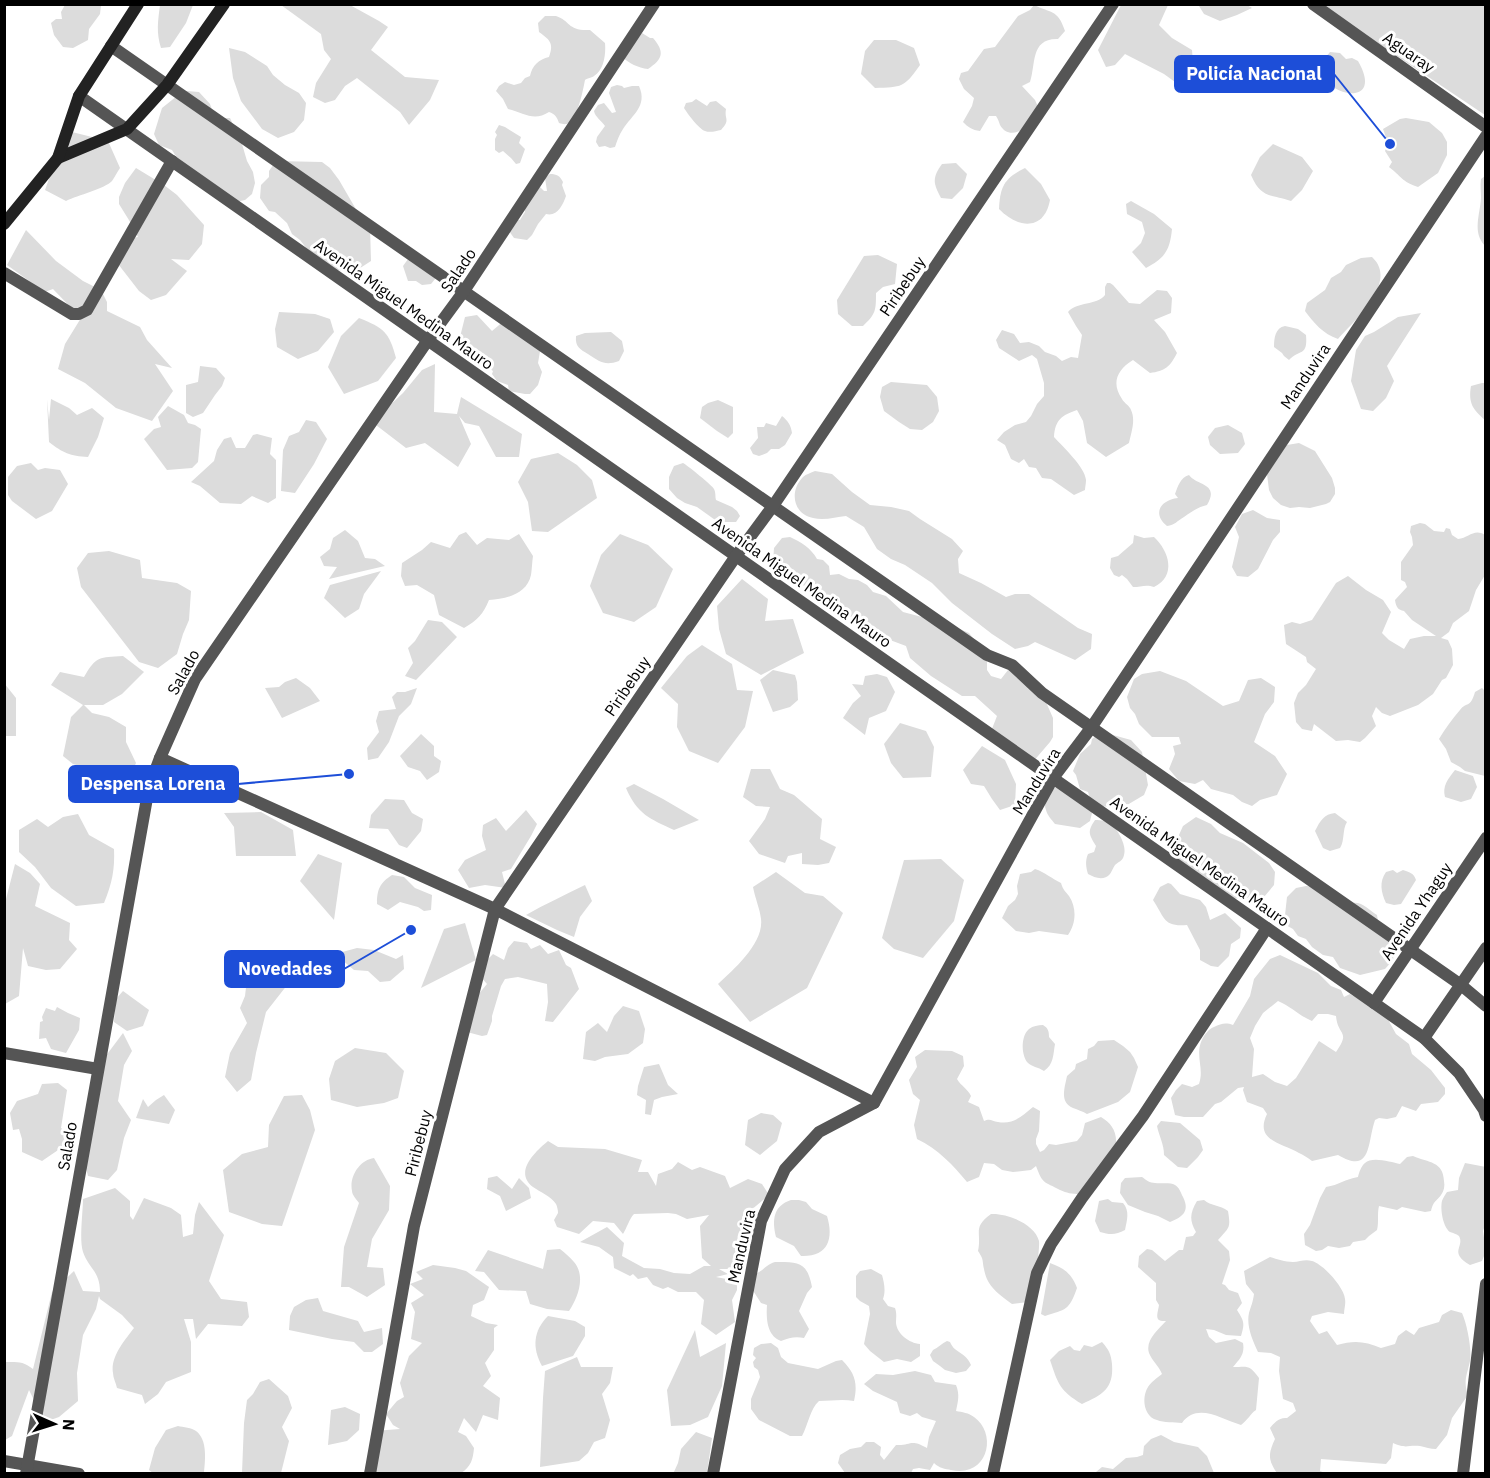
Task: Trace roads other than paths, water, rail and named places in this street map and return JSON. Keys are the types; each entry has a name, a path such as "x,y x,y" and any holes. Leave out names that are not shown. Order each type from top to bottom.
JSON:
{"main road":[{"path":"4,224 58,158 79,96 138,4"},
{"path":"58,158 127,129 167,85 224,4"}],"street":[{"name":"Salado","path":"26,1469 150,787 160,758 195,679 464,291 654,4"},
{"name":"Piribebuy","path":"370,1473 414,1226 495,909 736,556 773,506 1113,4"},
{"name":"Aguaray","path":"1313,4 1485,127"},
{"path":"111,46 987,655 1012,665 1042,693 1461,985 1485,1006"},
{"name":"Avenida Miguel Medina Mauro","path":"79,96 1424,1038 1459,1073 1484,1110 1485,1116"},
{"name":"Manduvira","path":"713,1473 761,1221 785,1169 819,1132 874,1103 1053,778 1091,728 1485,136"},
{"path":"4,273 72,314 79,314 87,310 172,161"},
{"path":"160,758 495,909 874,1103"},
{"name":"Avenida Yhaguy","path":"1374,1003 1485,837"},
{"path":"993,1473 1036,1273 1051,1244 1143,1116 1267,928"},
{"path":"1424,1038 1485,948"},
{"path":"4,1053 98,1068"},
{"path":"1463,1473 1485,1284"},
{"path":"4,1461 26,1469 79,1473"}],"place":[{"name":"Policía Nacional","path":"1390,144"},
{"name":"Despensa Lorena","path":"349,774"},
{"name":"Novedades","path":"411,930"}]}
